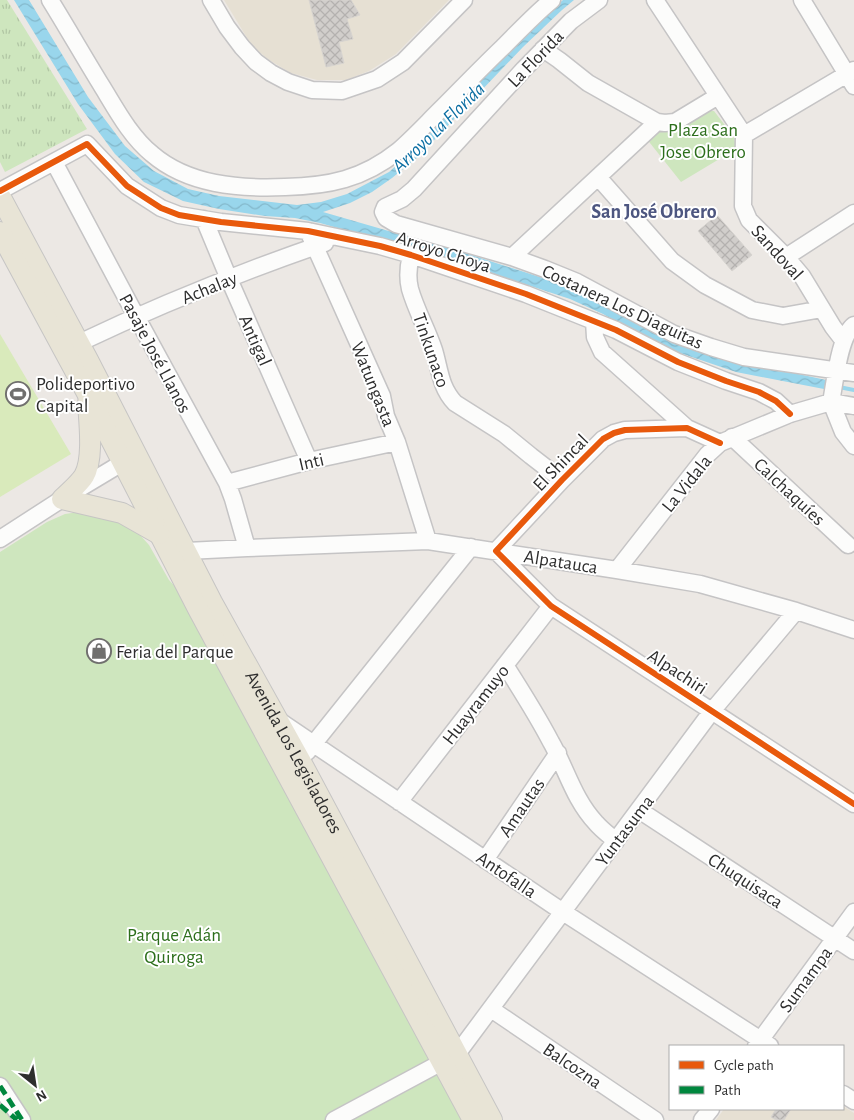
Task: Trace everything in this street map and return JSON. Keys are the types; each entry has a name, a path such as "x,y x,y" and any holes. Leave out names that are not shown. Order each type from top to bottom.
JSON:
{"main road":[{"name":"Avenida Los Legisladores","path":"0,196 79,343 130,458 179,555 198,609 246,699 450,1058 492,1120"},
{"name":"Avenida Los Legisladores","path":"0,232 88,395 130,458 159,534 179,555 212,602 300,760 450,1058 473,1120"},
{"path":"62,499 84,476 88,462 90,438 88,395"},
{"path":"62,499 122,513 159,534"}],"street":[{"path":"50,0 127,128 152,154 175,170 197,179 228,185 272,188 304,187 332,183 354,177 375,166 397,151 420,130 517,32 552,0"},
{"path":"211,0 242,48 263,67 288,82 312,90 342,91 377,79 403,62 464,0"},
{"name":"La Florida","path":"396,224 386,218 385,207 402,199 414,189 543,49 572,21 599,0"},
{"path":"654,0 744,135 852,76 802,0"},
{"path":"543,49 588,82 657,122 675,122 718,96"},
{"path":"512,257 657,122"},
{"name":"Sandoval","path":"744,135 744,206 750,220 802,276 833,326 844,340"},
{"name":"Arroyo Choya","path":"54,162 87,144 126,186 161,208 179,215 308,231 380,246 526,294 616,330 678,362 759,392 776,401 790,414"},
{"path":"0,192 54,162"},
{"name":"Pasaje José Llanos","path":"54,162 227,483 247,548"},
{"path":"598,177 672,261 705,285 752,310 783,316 822,309"},
{"path":"786,257 854,213"},
{"name":"Antigal","path":"204,219 309,461"},
{"name":"Costanera Los Diaguitas","path":"396,224 512,257 577,282 674,334 711,347 834,386 854,373"},
{"name":"Watungasta","path":"308,231 382,396 386,416 397,442 428,540"},
{"name":"Achalay","path":"79,343 136,316 315,246 341,238"},
{"name":"Tinkunaco","path":"411,255 407,272 410,289 434,350 442,384 448,396 455,403 504,434 562,480"},
{"path":"594,321 596,337 602,352 687,428"},
{"path":"854,325 844,340 834,386 843,432 854,446"},
{"path":"834,386 854,406"},
{"name":"La Vidala","path":"617,570 707,456 726,440 790,414 834,386"},
{"name":"El Shincal","path":"496,551 562,480 603,439 614,433 625,430 687,428 726,440"},
{"name":"Calchaquíes","path":"726,440 848,545"},
{"name":"Inti","path":"227,483 309,461 397,442"},
{"path":"0,540 62,499 130,458"},
{"name":"Alpatauca","path":"179,555 247,548 428,540 700,584 796,611 854,630"},
{"path":"300,760 314,745 471,547"},
{"name":"Alpachiri","path":"496,551 551,606 854,804"},
{"name":"Huayramuyo","path":"399,802 551,606"},
{"name":"Yuntasuma","path":"450,1058 491,1009 712,712 796,611"},
{"path":"505,665 539,718 558,753 583,807 596,823 616,841"},
{"name":"Antofalla","path":"246,699 762,1044"},
{"name":"Amautas","path":"485,860 558,753"},
{"name":"Chuquisaca","path":"639,810 854,951"},
{"name":"Sumampa","path":"762,1044 854,912"},
{"name":"Balcozna","path":"491,1009 655,1120"},
{"path":"334,1120 450,1058"},
{"path":"0,1086 22,1120"},
{"path":"702,1120 710,1110"}],"shaded area":[{"path":"224,0 449,0 396,54 369,71 346,80 317,80 291,73 269,60 252,46"},
{"path":"844,1107 854,1113 854,1120 716,1120 723,1110 844,1110"}],"green space":[{"path":"0,0 7,0 87,129 5,172 0,162"},
{"name":"Plaza San Jose Obrero","path":"703,111 714,111 734,137 736,149 681,182 646,138 659,127"},
{"name":"Polideportivo Capital","path":"0,334 71,454 0,497"},
{"name":"Parque Adán Quiroga","path":"86,511 132,526 149,545 169,580 182,594 464,1120 0,1120 0,552 47,522 65,514"}],"water":[{"name":"Arroyo La Florida","path":"14,0 29,0 88,97 125,146 154,171 188,189 219,196 297,205 321,202 347,194 389,172 413,151 518,42 558,4 563,0 574,0 523,47 418,157 372,192 350,203 323,212 468,254 574,288 739,361 826,380 824,389 736,372 677,352 570,299 464,264 320,223 295,218 265,216 219,209 183,201 144,182 115,154 78,104"}],"building":[{"path":"309,0 351,0 360,15 347,19 353,39 339,42 344,63 326,67"},
{"path":"717,215 752,255 732,271 698,231"},
{"path":"775,1110 790,1110 784,1120 776,1120 771,1117"}],"waterway":[{"name":"Arroyo Choya","path":"839,387 854,390"}],"marked path":[{"path":"0,1086 22,1120"},
{"path":"0,1105 17,1120"}],"cycle path":[{"path":"0,191 87,144 127,186 161,208 179,215 221,222 308,231 380,246 411,255 526,294 616,330 678,362 759,392 776,401 790,414"},
{"path":"720,443 687,428 625,430 614,433 603,439 496,551 551,606 854,804"}],"place":[{"name":"Polideportivo Capital","path":"18,394"},
{"name":"Feria del Parque","path":"99,651"}],"district":[{"name":"San José Obrero","path":"654,211"}]}
